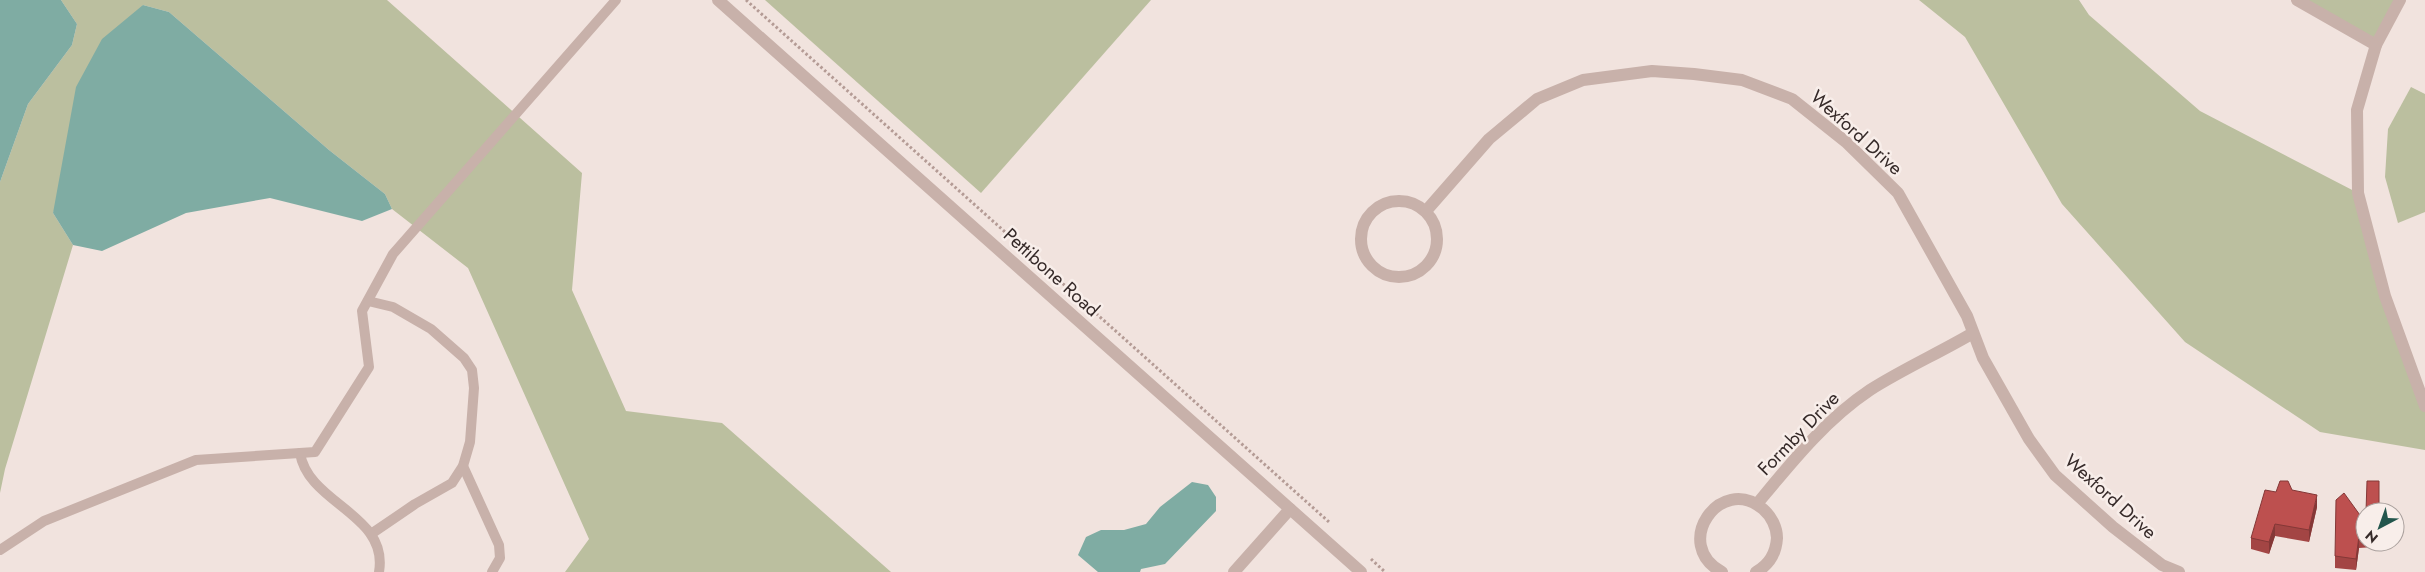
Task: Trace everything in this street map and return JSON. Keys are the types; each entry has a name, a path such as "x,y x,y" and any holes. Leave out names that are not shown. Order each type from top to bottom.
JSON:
{"street":[{"name":"Pettibone Road","path":"718,0 1361,572"},
{"path":"2297,0 2376,45"},
{"path":"2400,0 2376,45 2357,110 2358,193 2385,296 2425,406"},
{"name":"Wexford Drive","path":"1426,211 1489,139 1537,99 1583,80 1652,71 1742,80 1792,99 1846,142 1898,194 1967,316 1983,358 2029,439 2055,475 2120,532 2162,565 2179,572"},
{"path":"1403,201 1415,204 1426,211 1433,221 1437,240 1432,258 1424,268 1414,275 1401,278 1377,271 1368,262 1362,251 1360,238 1363,226 1369,215 1378,206 1390,202 1403,201"},
{"name":"Formby Drive","path":"1757,504 1791,463 1834,418 1869,391 1974,333"},
{"name":"Formby Drive","path":"1722,572 1714,568 1706,558 1701,547 1700,534 1703,522 1710,511 1727,502 1745,500 1757,504 1771,518 1777,535 1776,548 1771,560 1756,572"},
{"path":"1234,572 1290,509"}],"lane":[{"path":"0,550 44,521 196,460 315,452 368,367 362,311 393,254 616,0"},
{"path":"368,301 393,306 431,329 464,358 472,370 474,388 470,442 463,466 452,483 415,504 372,534"},
{"path":"300,453 302,466 310,477 340,506 365,524 372,534 379,552 379,572"},
{"path":"463,466 499,544 500,558 492,572"}],"path":[{"path":"746,0 1333,526"},
{"path":"1370,559 1385,572"}],"green space":[{"path":"61,0 387,0 582,173 572,290 626,411 722,423 891,572 565,572 589,539 468,268 392,209 385,194 329,150 169,12 143,5 53,213 73,245 5,469 0,493 0,182 28,104 72,45 77,24"},
{"path":"765,0 1151,0 981,193"},
{"path":"1919,0 2079,0 2089,15 2200,111 2358,193 2425,406 2425,450 2320,432 2185,342 2062,204 1965,37"},
{"path":"2297,0 2400,0 2376,45"},
{"path":"2411,87 2425,94 2425,212 2398,223 2385,177 2388,129"}],"water":[{"path":"0,0 61,0 77,24 72,45 28,104 0,182"},
{"path":"143,5 169,12 329,150 385,194 392,209 362,221 270,198 186,213 102,251 73,245 53,213 76,87 102,39"},
{"path":"1192,482 1208,485 1216,497 1216,511 1165,564 1141,569 1140,572 1098,572 1078,555 1086,537 1101,530 1124,530 1146,524 1160,507"}],"building":[{"path":"2280,481 2288,481 2292,490 2317,495 2309,530 2275,524 2269,542 2251,538 2265,490 2276,492"},
{"path":"2367,481 2379,481 2379,502 2366,502"},
{"path":"2344,493 2355,508 2356,559 2335,556 2336,500"}]}
